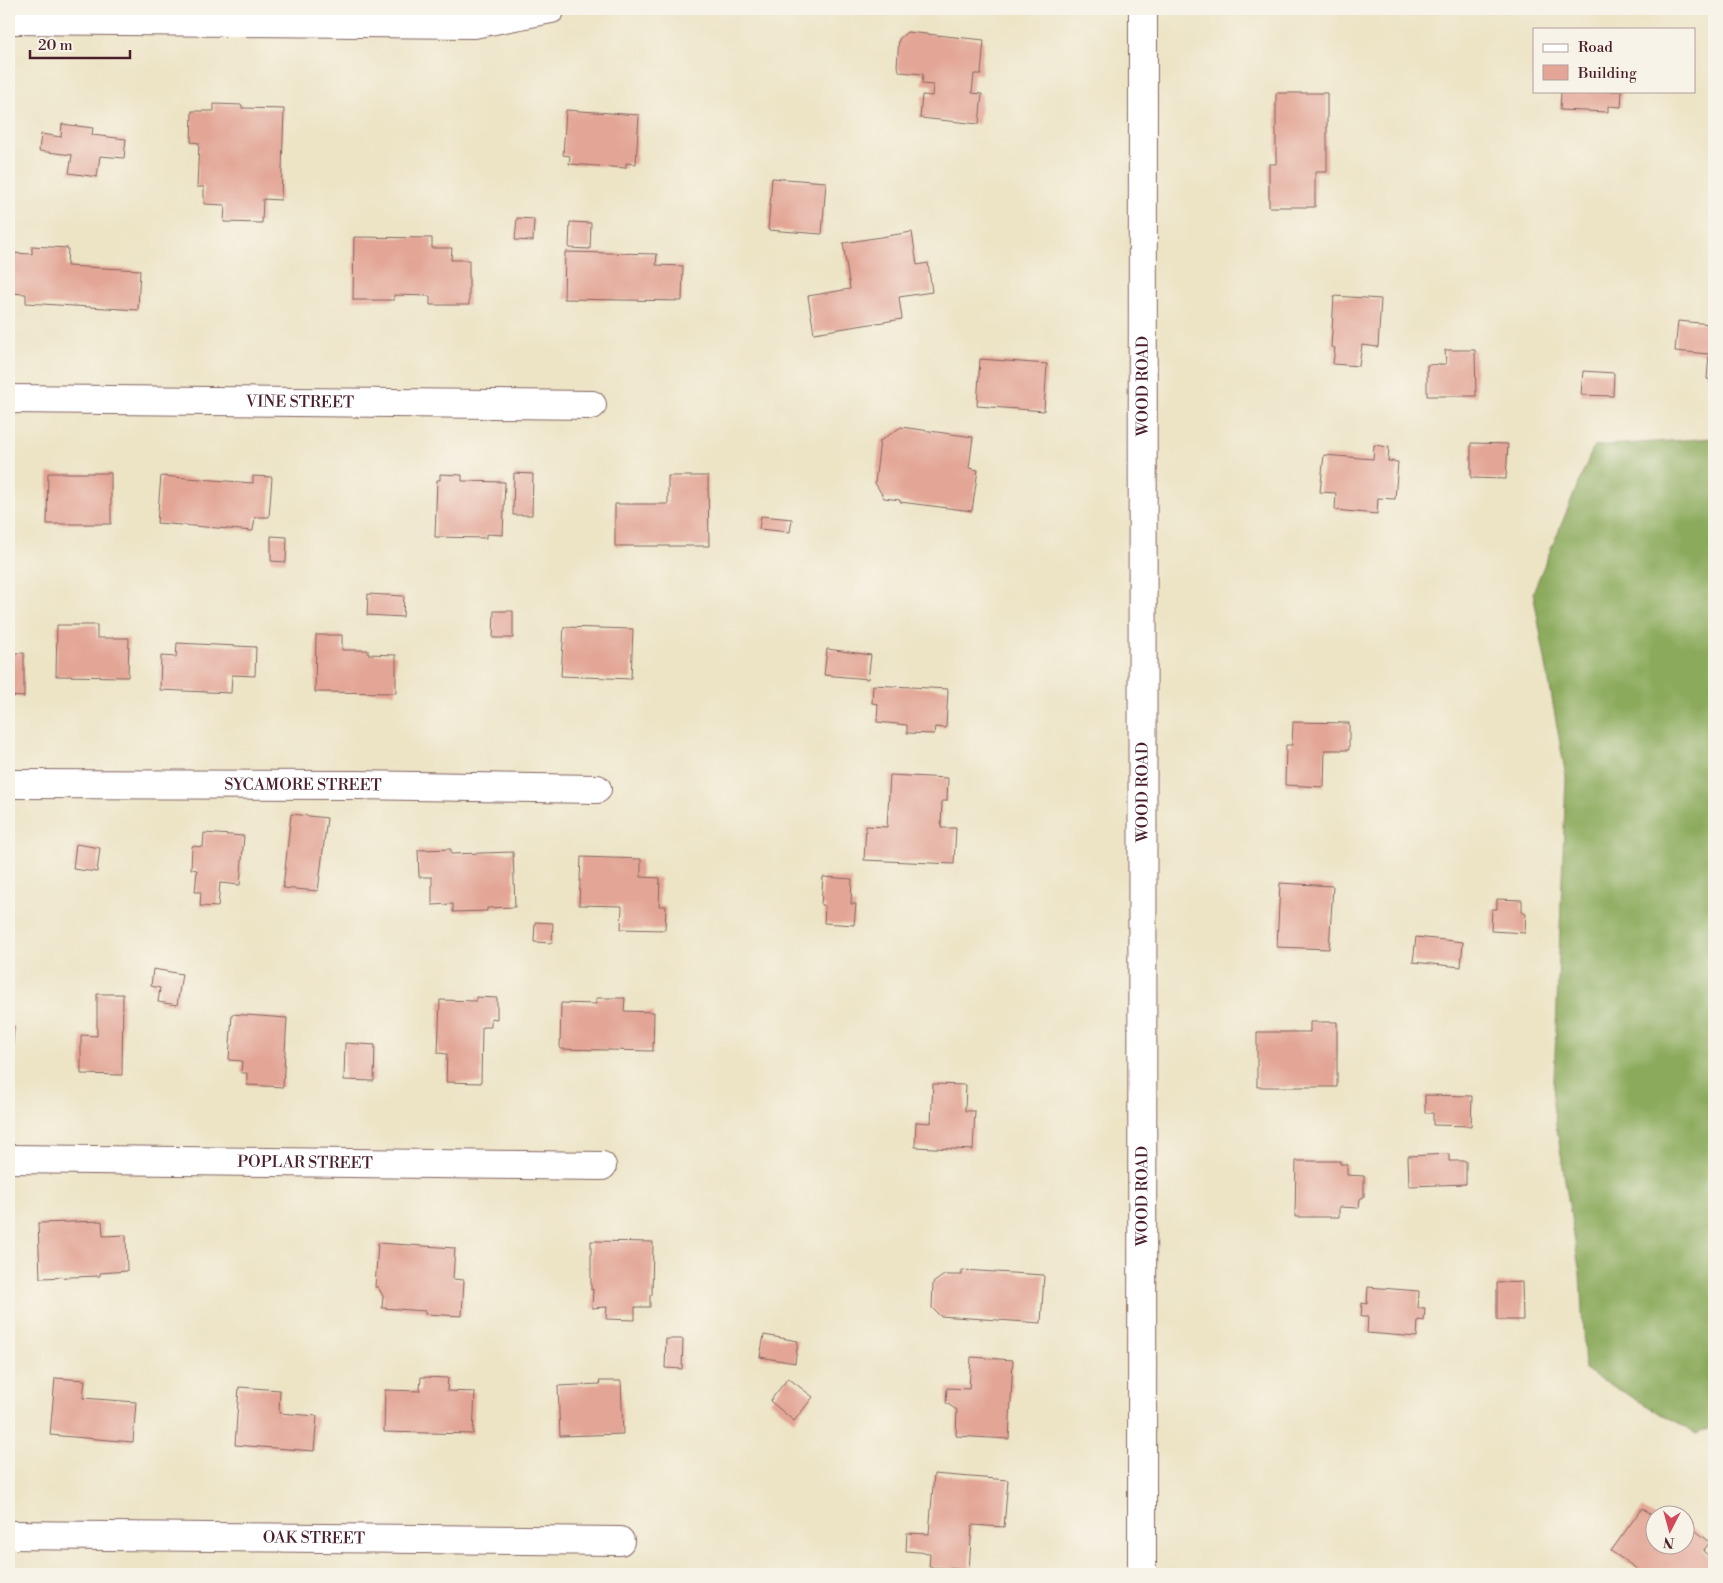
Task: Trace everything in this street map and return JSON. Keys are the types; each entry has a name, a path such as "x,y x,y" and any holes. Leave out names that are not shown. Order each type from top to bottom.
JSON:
{"street":[{"path":"9,20 474,24 551,9"},
{"name":"WOOD ROAD","path":"1142,1574 1143,9"},
{"name":"VINE STREET","path":"9,399 592,405"},
{"name":"SYCAMORE STREET","path":"9,784 356,785 597,789"},
{"name":"POPLAR STREET","path":"9,1159 602,1166"},
{"name":"OAK STREET","path":"9,1535 620,1542"}],"green space":[{"path":"1714,438 1714,1427 1696,1434 1585,1370 1580,1274 1553,1105 1566,777 1533,592 1594,446"}],"building":[{"path":"907,32 984,40 981,74 974,74 972,93 982,94 979,124 920,118 922,95 932,96 933,85 922,84 923,74 900,72 897,66 899,39"},
{"path":"1561,92 1622,92 1621,107 1608,106 1608,112 1560,110"},
{"path":"1276,93 1327,93 1327,172 1315,172 1315,207 1269,207 1269,164 1276,164"},
{"path":"214,104 242,105 242,108 284,109 281,200 263,199 262,223 224,222 225,205 204,204 204,187 197,187 199,143 191,142 192,111 214,111"},
{"path":"566,110 639,115 636,164 626,163 626,168 569,164 570,156 563,155"},
{"path":"62,124 93,128 92,135 126,139 124,158 100,156 97,177 69,173 72,155 39,151 41,134 61,137"},
{"path":"772,178 826,182 822,234 768,230"},
{"path":"517,218 534,219 533,241 515,240"},
{"path":"570,222 591,223 590,249 569,248"},
{"path":"912,232 917,265 928,263 932,292 899,297 902,319 814,333 808,296 850,289 843,243"},
{"path":"354,237 432,238 432,248 452,248 451,260 469,260 469,305 430,305 430,296 394,295 394,300 353,300"},
{"path":"32,246 68,248 67,266 140,270 138,310 26,303 26,294 9,293 9,253 32,254"},
{"path":"565,252 657,254 656,265 683,266 682,301 564,299"},
{"path":"1334,296 1381,299 1378,347 1362,345 1359,366 1333,364 1335,348 1331,347"},
{"path":"1712,303 1714,303 1714,380 1707,379 1709,354 1675,351 1678,321 1711,324"},
{"path":"1445,350 1475,350 1476,396 1427,396 1427,365 1446,364"},
{"path":"980,359 1047,364 1044,411 977,406"},
{"path":"1583,371 1614,373 1613,396 1581,395"},
{"path":"901,427 973,437 969,468 978,470 972,511 900,502 900,500 884,498 875,483 880,441"},
{"path":"1471,443 1508,444 1506,479 1471,478"},
{"path":"1374,445 1389,447 1388,461 1398,462 1395,499 1378,498 1377,514 1335,510 1336,493 1320,492 1324,455 1373,459"},
{"path":"48,473 111,473 111,524 47,524"},
{"path":"514,473 533,474 532,515 513,515"},
{"path":"440,474 462,475 462,481 505,482 503,535 486,534 486,538 435,537 437,480 440,480"},
{"path":"161,476 253,483 253,476 272,477 269,517 255,517 253,531 157,523"},
{"path":"668,476 708,476 709,546 615,546 615,504 668,504"},
{"path":"761,516 792,519 790,532 759,529"},
{"path":"271,536 287,537 286,562 271,561"},
{"path":"368,594 404,596 403,617 367,615"},
{"path":"494,611 513,611 513,638 493,638"},
{"path":"57,625 97,625 97,638 129,638 128,677 56,676"},
{"path":"564,627 633,629 631,679 561,676"},
{"path":"316,635 342,635 342,650 368,650 368,654 396,655 396,693 315,692"},
{"path":"177,643 256,647 255,676 232,675 231,693 160,690 161,656 176,657"},
{"path":"827,649 871,655 868,679 824,675"},
{"path":"9,653 24,653 24,697 9,696"},
{"path":"873,685 948,689 946,728 935,727 934,734 907,733 907,725 877,722 878,704 872,703"},
{"path":"1293,722 1349,723 1349,750 1325,750 1324,787 1285,785 1286,745 1292,745"},
{"path":"890,775 948,778 947,801 942,801 941,828 956,828 954,864 864,860 866,826 887,827"},
{"path":"291,814 327,818 318,891 283,888"},
{"path":"204,833 244,836 240,885 220,883 218,907 200,906 201,892 195,892 197,870 191,869 192,846 203,847"},
{"path":"76,844 100,848 97,872 73,869"},
{"path":"451,849 451,854 513,852 515,907 487,908 487,911 453,912 453,904 432,905 432,877 419,877 418,850"},
{"path":"581,857 641,859 641,877 660,878 659,906 666,906 665,930 621,929 622,906 579,905"},
{"path":"823,877 852,879 851,904 856,904 854,925 824,923 825,906 821,905"},
{"path":"1280,883 1333,886 1329,949 1277,947"},
{"path":"1497,899 1522,900 1522,913 1526,913 1525,933 1491,931 1492,909 1497,909"},
{"path":"535,922 553,923 552,943 534,942"},
{"path":"1416,937 1463,942 1461,967 1413,962"},
{"path":"153,969 182,974 177,1005 158,1002 160,988 151,986"},
{"path":"97,994 123,994 122,1075 81,1074 81,1035 97,1036"},
{"path":"476,997 497,998 497,1019 491,1018 491,1027 482,1027 481,1083 446,1082 447,1054 438,1053 440,1000 476,1001"},
{"path":"596,998 625,998 624,1011 654,1012 653,1051 560,1049 561,1003 596,1004"},
{"path":"232,1014 287,1018 283,1087 247,1085 247,1073 241,1073 242,1061 229,1060"},
{"path":"1310,1022 1337,1022 1337,1087 1257,1087 1257,1032 1310,1032"},
{"path":"9,1026 14,1026 11,1072 9,1072"},
{"path":"345,1043 375,1045 374,1081 344,1080"},
{"path":"933,1084 966,1085 965,1111 975,1111 973,1150 915,1147 916,1122 931,1123"},
{"path":"1425,1095 1472,1096 1471,1126 1433,1125 1433,1113 1425,1113"},
{"path":"1449,1154 1449,1161 1466,1161 1466,1184 1409,1186 1408,1156"},
{"path":"1296,1161 1340,1161 1340,1164 1347,1164 1347,1175 1364,1176 1364,1196 1360,1199 1359,1208 1339,1207 1339,1217 1295,1217"},
{"path":"102,1221 103,1236 126,1235 127,1271 100,1273 100,1276 40,1278 38,1223"},
{"path":"591,1241 653,1242 650,1307 635,1307 635,1320 606,1319 607,1307 592,1308"},
{"path":"378,1243 455,1248 453,1279 464,1280 462,1316 425,1314 425,1311 382,1308 383,1296 378,1287 375,1287"},
{"path":"962,1270 1044,1275 1041,1323 940,1316 932,1308 933,1283 944,1275 962,1275"},
{"path":"1522,1282 1523,1320 1497,1320 1497,1283"},
{"path":"1368,1287 1419,1291 1418,1308 1425,1308 1424,1321 1418,1320 1417,1337 1367,1333 1368,1317 1361,1317 1362,1303 1367,1304"},
{"path":"764,1335 798,1341 795,1363 760,1357"},
{"path":"666,1339 683,1339 682,1369 665,1368"},
{"path":"971,1357 1013,1360 1009,1439 956,1436 957,1410 946,1403 947,1388 969,1389"},
{"path":"421,1377 448,1378 447,1391 475,1392 473,1434 384,1432 385,1390 420,1391"},
{"path":"55,1378 85,1380 83,1398 136,1402 133,1442 50,1435"},
{"path":"788,1378 813,1397 794,1421 770,1401"},
{"path":"599,1381 621,1381 623,1434 560,1436 558,1386 600,1384"},
{"path":"239,1387 280,1390 279,1413 317,1416 314,1451 235,1445"},
{"path":"934,1474 1008,1480 1004,1527 972,1525 969,1570 929,1567 930,1553 906,1551 907,1533 929,1534"},
{"path":"1642,1508 1646,1511 1646,1556 1696,1556 1696,1531 1710,1542 1703,1551 1714,1560 1714,1574 1644,1574 1611,1551"}]}
